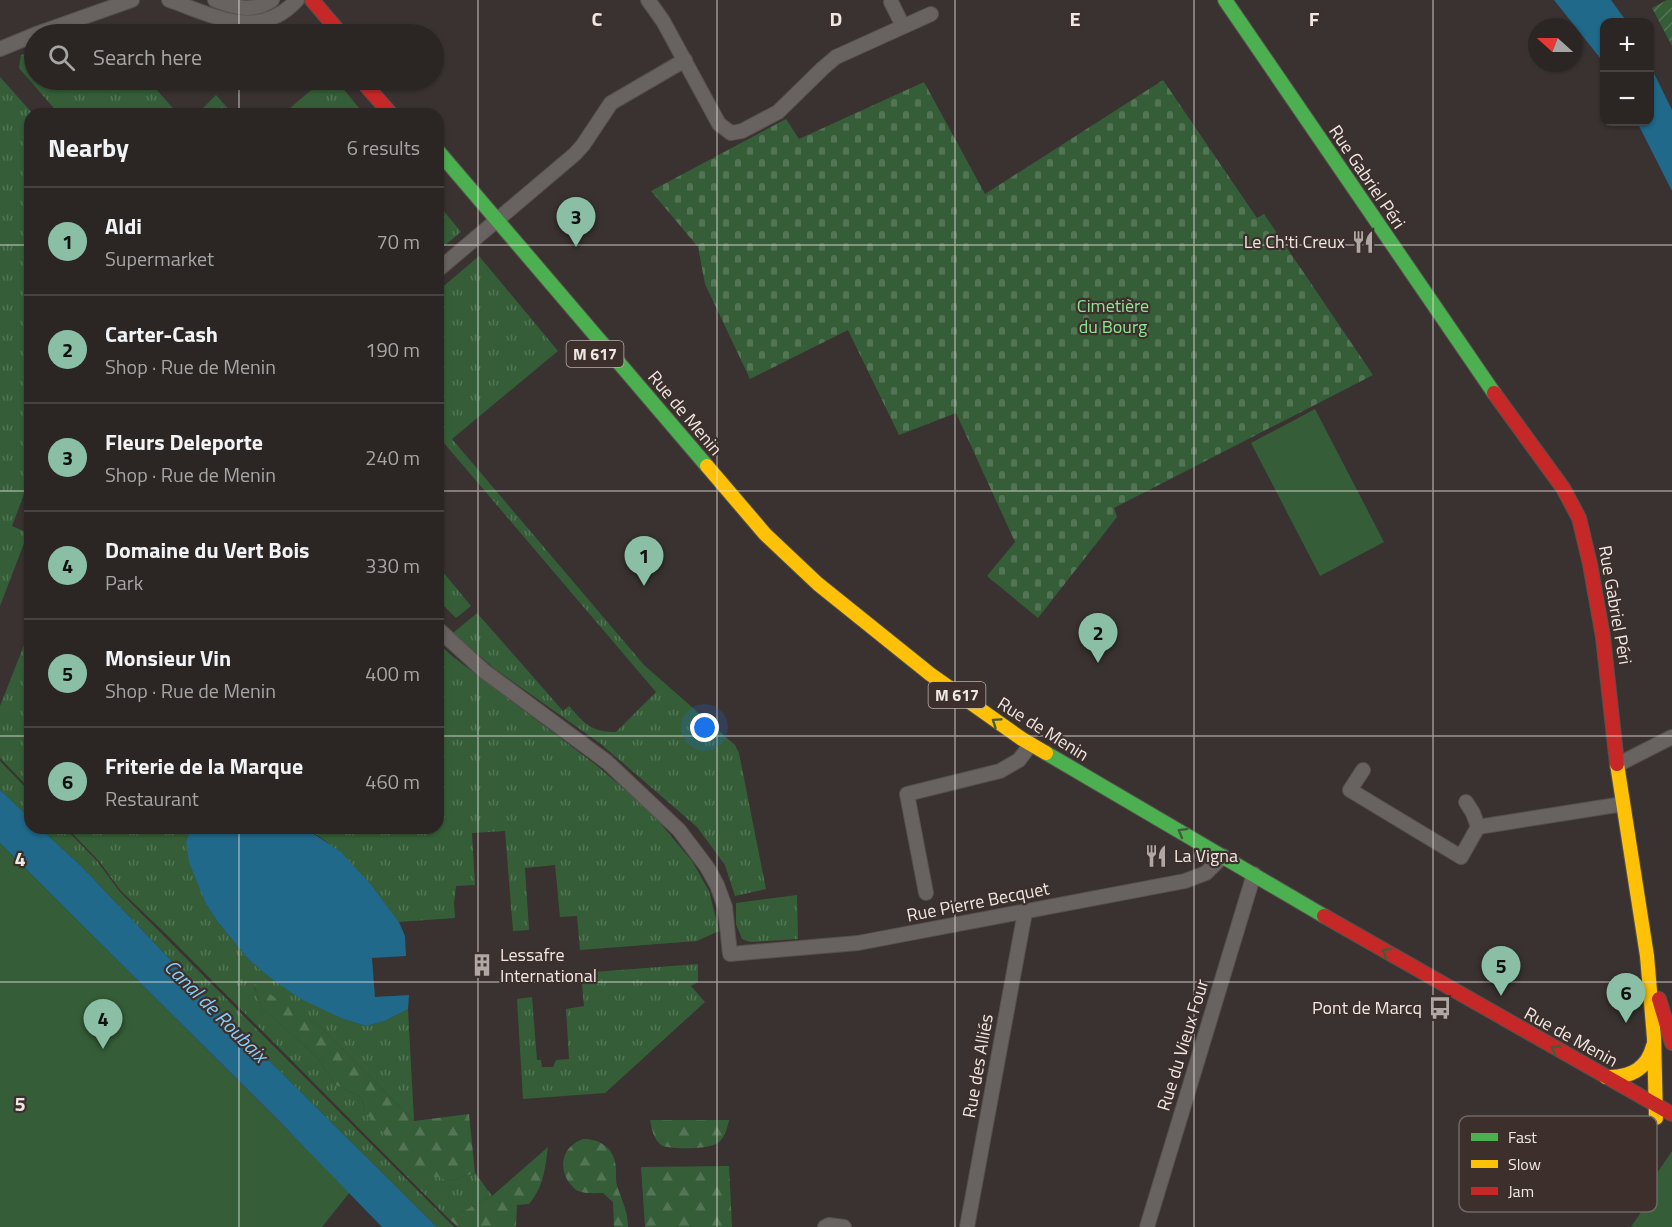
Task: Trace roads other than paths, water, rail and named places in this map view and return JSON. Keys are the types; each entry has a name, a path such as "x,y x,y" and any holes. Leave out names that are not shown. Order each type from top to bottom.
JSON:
{"main road":[{"path":"296,0 314,24"},
{"path":"312,0 332,24"},
{"name":"Rue Gabriel Péri","path":"1225,0 1480,374 1499,409 1569,518 1617,765 1647,956 1654,1038 1664,1111"},
{"path":"370,90 386,108"},
{"path":"387,90 402,108"},
{"name":"Rue de Menin","path":"444,159 492,224"},
{"name":"Rue de Menin","path":"444,174 492,224 780,549 818,584 930,674 998,724 1027,749 1252,880 1606,1077 1664,1111 1672,1127"},
{"name":"Rue de Menin","path":"1252,880 1619,1099 1664,1111"},
{"name":"Rue Gabriel Péri","path":"1647,956 1672,1043"},
{"name":"Rue Gabriel Péri","path":"1606,1077 1620,1079 1640,1070 1652,1052 1654,1038"}],"street":[{"path":"65,24 132,0"},
{"path":"168,0 243,24 273,18 296,0"},
{"path":"215,0 236,8 247,9 263,6 272,0"},
{"path":"648,0 663,21 719,124 727,131 736,133 778,112 836,57 931,14"},
{"path":"891,2 903,26"},
{"path":"0,49 24,39"},
{"path":"444,265 579,149 611,103 685,60"},
{"name":"Rue Pierre Becquet","path":"444,634 484,671 607,762 679,830 707,867 717,885 724,907 730,954 858,943 1025,912 1185,881 1200,877 1219,861"},
{"path":"1617,765 1672,737"},
{"path":"926,893 906,794 1000,771 1011,766 1027,749"},
{"path":"1363,770 1350,790 1461,856 1478,827"},
{"path":"1467,802 1478,827"},
{"path":"1478,827 1623,804"},
{"name":"Rue du Vieux Four","path":"1147,1227 1252,880"},
{"name":"Rue des Alliés","path":"968,1227 1025,912"},
{"path":"825,1227 829,1224 844,1227"}],"water":[{"path":"1554,0 1611,0 1624,18 1600,18 1600,58 1582,35 1582,18 1568,18"},
{"path":"1654,73 1672,110 1672,191 1639,126 1654,126"},
{"name":"Canal de Roubaix","path":"0,790 24,812 24,834 46,834 82,867 225,1017 437,1227 382,1227 0,843"},
{"path":"189,834 314,834 341,852 372,886 399,922 405,936 406,956 372,958 375,997 409,995 408,1009 385,1021 366,1026 343,1019 301,999 273,980 249,960 206,904 189,862 186,841"}],"place":[{"name":"Le Ch'ti Creux","path":"1363,242"},
{"name":"Fleurs Deleporte","path":"576,247"},
{"name":"Aldi","path":"644,586"},
{"name":"Carter-Cash","path":"1098,663"},
{"name":"La Vigna","path":"1156,856"},
{"name":"Lessafre International","path":"482,965"},
{"name":"Monsieur Vin","path":"1501,996"},
{"name":"Pont de Marcq","path":"1440,1008"},
{"name":"Friterie de la Marque","path":"1626,1023"},
{"name":"Domaine du Vert Bois","path":"103,1049"}],"park label":[{"name":"Cimetière du Bourg","path":"1113,316"}]}
